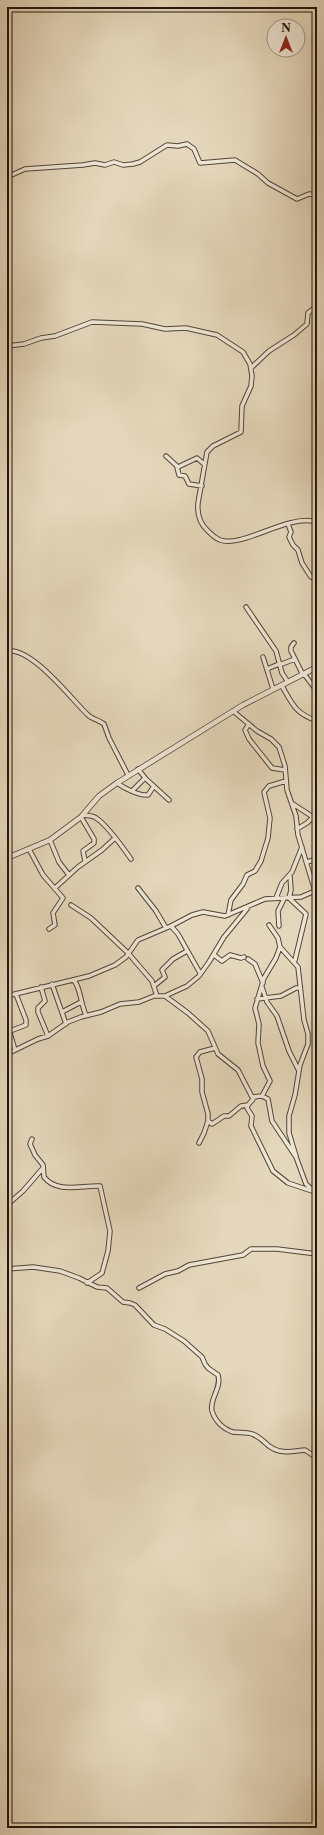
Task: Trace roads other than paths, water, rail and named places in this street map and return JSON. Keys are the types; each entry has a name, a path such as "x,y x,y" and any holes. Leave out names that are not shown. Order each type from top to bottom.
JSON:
{"street":[{"path":"7,177 25,169 94,163 105,165 114,162 123,165 133,164 140,162 167,145 178,146 187,144 194,149 200,163 233,160 258,174 268,183 296,199 300,199 309,194 317,195"},
{"path":"251,368 269,350 295,334 306,324 309,312 317,306"},
{"path":"7,346 24,344 35,339 55,336 92,322 142,324 165,329 186,328 217,335 245,354 251,368 251,388 242,406 241,432 226,441 213,446 207,452 198,507 200,520 204,527 220,540 242,539 288,524 313,521 317,526"},
{"path":"166,456 177,467 179,475 185,476 188,483 202,486"},
{"path":"177,467 183,466 196,458 204,464"},
{"path":"288,524 291,532 289,537 291,543 298,550 302,563 310,577 317,578"},
{"path":"246,607 276,651 279,664 288,682"},
{"path":"294,643 290,650 303,674 317,691"},
{"path":"7,651 15,650 31,660 73,698 88,716 104,724 128,776"},
{"path":"263,657 273,689"},
{"path":"267,669 295,658"},
{"path":"7,858 50,840 82,816 100,796 117,782 258,696 282,686 317,666"},
{"path":"282,686 299,712 304,716 317,721"},
{"path":"7,996 89,976 115,965 126,957 138,940 192,915 199,913 210,913 223,916 248,908 265,899 301,897 316,891 302,846 286,781 282,756 276,743 233,711"},
{"path":"249,724 245,732 251,743 272,768 285,770"},
{"path":"138,769 145,778 169,800"},
{"path":"133,790 145,778"},
{"path":"228,915 231,900 247,876 255,871 261,861 268,838 270,818 264,792 269,786 286,781"},
{"path":"117,782 124,788 133,790 139,794 147,795 154,786"},
{"path":"292,804 313,817"},
{"path":"298,829 317,813"},
{"path":"82,816 95,817 115,838 131,860"},
{"path":"82,816 94,840 94,843 82,851 85,861"},
{"path":"55,888 85,861 102,850 115,838"},
{"path":"50,840 59,862 70,875"},
{"path":"279,926 278,911 291,890 290,876 302,846"},
{"path":"29,849 43,875 55,888 63,900 53,913 55,925 49,929"},
{"path":"307,862 317,859"},
{"path":"276,898 282,883 290,876"},
{"path":"138,888 156,911 166,928"},
{"path":"286,899 306,914 295,960"},
{"path":"71,905 91,918 128,953 152,981 157,996"},
{"path":"7,1054 38,1039 48,1036 66,1024 86,1015 102,1012 120,1004 139,1002 157,996 166,996 187,986 214,954 224,937 248,908"},
{"path":"269,925 278,938 280,947 299,970"},
{"path":"171,926 178,934 200,971"},
{"path":"262,1096 270,1081 263,1066 258,1043 258,1020 255,1008 268,970 276,958 280,947"},
{"path":"154,986 165,977 162,971 165,965 187,951"},
{"path":"214,954 222,961 230,955 241,958 244,957"},
{"path":"286,955 295,960 300,966 300,988 309,1040 299,1072 289,1116 289,1133 304,1180 312,1191"},
{"path":"248,960 255,964 266,998 277,1016 289,1051 299,1072"},
{"path":"74,980 78,984 81,1002 86,1015"},
{"path":"52,984 66,1024"},
{"path":"41,987 45,1000 38,1008 38,1012 48,1036"},
{"path":"257,999 281,996 296,988 300,988"},
{"path":"10,1031 26,1024 26,1020 16,994"},
{"path":"166,996 188,1012 208,1031 215,1048 221,1056 238,1070 250,1094 254,1098"},
{"path":"62,1012 81,1002"},
{"path":"7,1023 15,1050"},
{"path":"198,1143 204,1133 208,1120 208,1111 202,1092 202,1079 196,1056 200,1052 215,1048"},
{"path":"208,1120 212,1124 224,1116 229,1116 241,1106 248,1105 254,1098 262,1096 268,1099 272,1121 296,1157"},
{"path":"248,1105 248,1110 252,1116 251,1126 273,1171 288,1183 317,1194"},
{"path":"32,1139 30,1144 35,1155 43,1165 45,1179 56,1186 100,1186 110,1232 108,1251 102,1273 87,1283"},
{"path":"7,1205 23,1191 43,1168"},
{"path":"138,1288 165,1274 178,1271 189,1265 243,1255 251,1250 277,1249 317,1254"},
{"path":"7,1269 33,1267 60,1271 80,1278 97,1287 107,1288 123,1302 135,1305 154,1325 172,1332 202,1356 205,1364 218,1375 220,1380 212,1404 212,1410 221,1426 234,1432 254,1434 266,1442 269,1446 282,1451 292,1453 305,1450 317,1458"}]}
